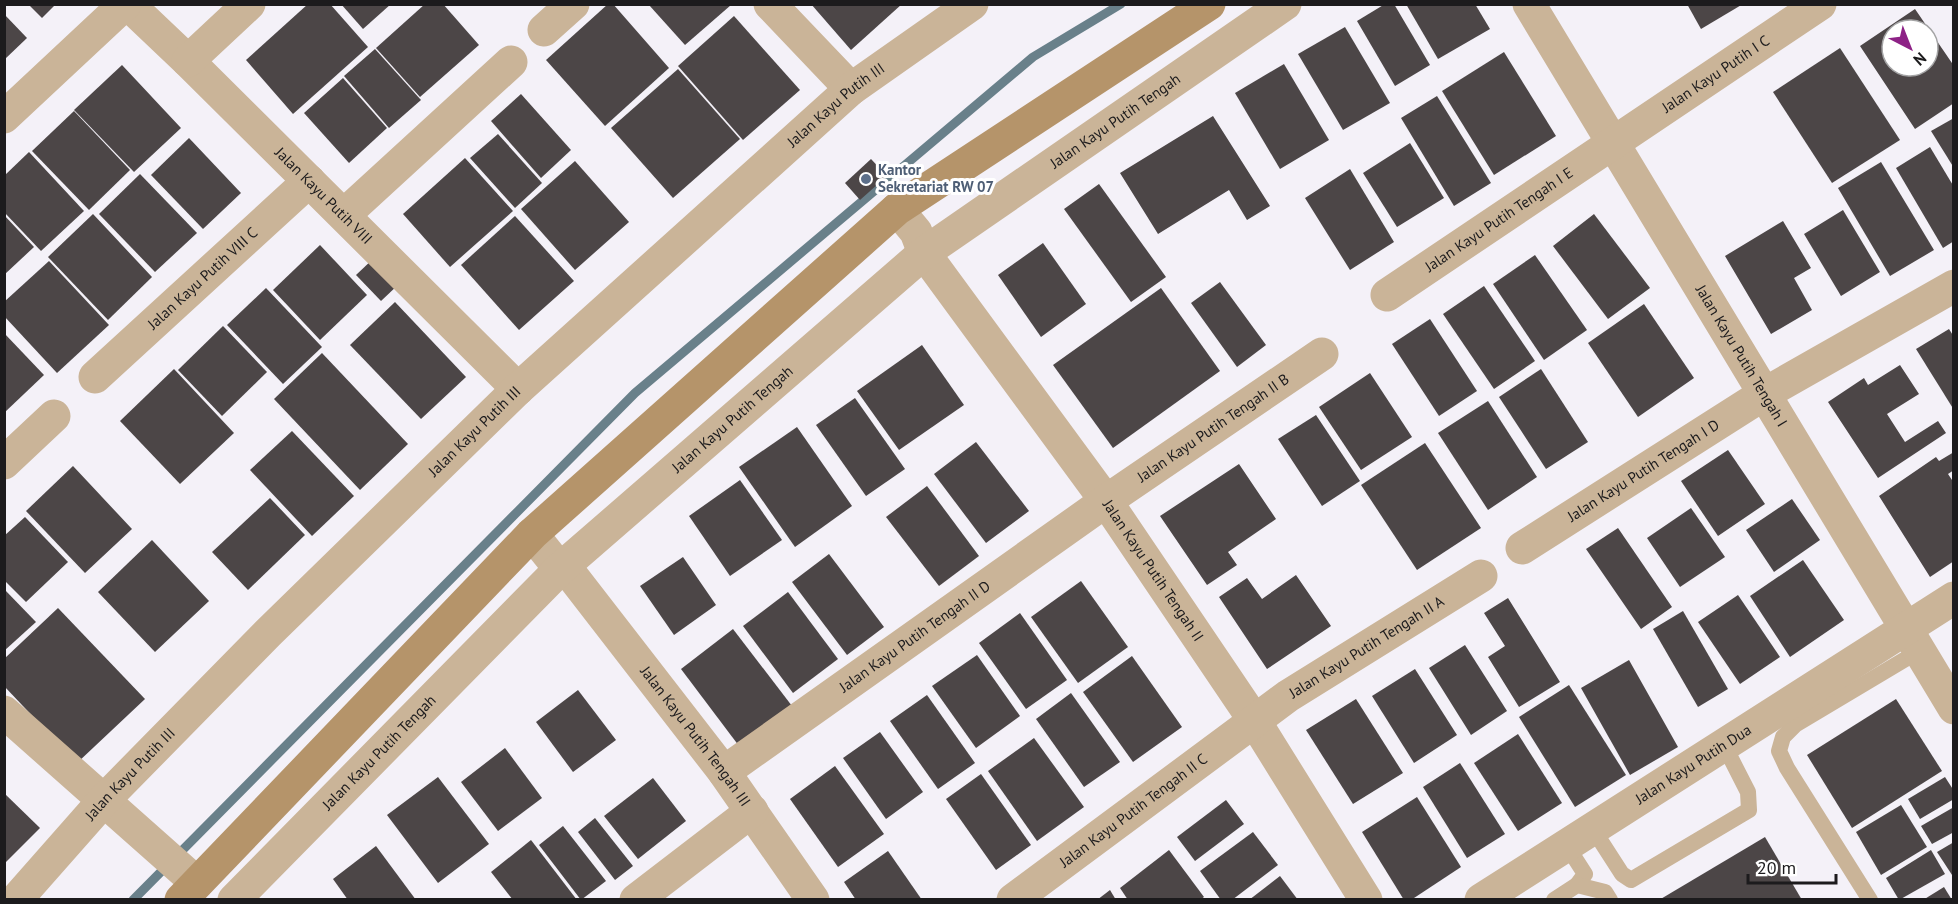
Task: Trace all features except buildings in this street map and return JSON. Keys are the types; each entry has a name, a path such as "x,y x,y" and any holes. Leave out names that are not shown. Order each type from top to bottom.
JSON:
{"street":[{"name":"Jalan Kayu Putih VIII","path":"127,4 188,61 518,389"},
{"path":"4,117 127,4"},
{"path":"188,61 249,4"},
{"path":"544,30 573,4"},
{"path":"770,4 851,89"},
{"name":"Jalan Kayu Putih III","path":"16,900 105,798 268,633 518,389 851,89 972,4"},
{"path":"4,712 136,827 185,882 537,530 891,214 1209,4"},
{"name":"Jalan Kayu Putih Tengah","path":"234,900 567,569 924,253 1286,4"},
{"name":"Jalan Kayu Putih Tengah I","path":"1529,4 1953,708"},
{"name":"Jalan Kayu Putih I C","path":"1612,145 1820,4"},
{"path":"344,215 511,62"},
{"name":"Jalan Kayu Putih Tengah I E","path":"1387,295 1612,145"},
{"name":"Jalan Kayu Putih VIII C","path":"95,377 309,181"},
{"name":"Jalan Kayu Putih Tengah II","path":"891,214 916,232 924,253 1107,501 1254,720 1366,900"},
{"name":"Jalan Kayu Putih Tengah I D","path":"1522,548 1764,393 1953,286"},
{"name":"Jalan Kayu Putih Tengah II B","path":"1107,501 1322,354"},
{"path":"4,463 54,416"},
{"name":"Jalan Kayu Putih Tengah II D","path":"724,772 1107,501"},
{"name":"Jalan Kayu Putih Tengah III","path":"537,530 724,772 813,900"},
{"name":"Jalan Kayu Putih Tengah II A","path":"1254,720 1288,696 1481,576"},
{"name":"Jalan Kayu Putih Dua","path":"1481,900 1724,745 1912,640 1953,598"},
{"name":"Jalan Kayu Putih Tengah II C","path":"1013,900 1254,720"},
{"path":"636,900 752,811"}],"lane":[{"path":"1870,900 1786,768 1779,751 1783,737 1795,725 1912,640"},
{"path":"1580,838 1631,880 1749,810 1748,792 1724,745"},
{"path":"1554,900 1577,885 1585,874 1580,838"},
{"path":"1577,885 1605,892 1610,900"}],"waterway":[{"path":"133,900 635,393 1033,57 1121,4"}],"place":[{"name":"Kantor Sekretariat RW 07","path":"866,179"}]}
